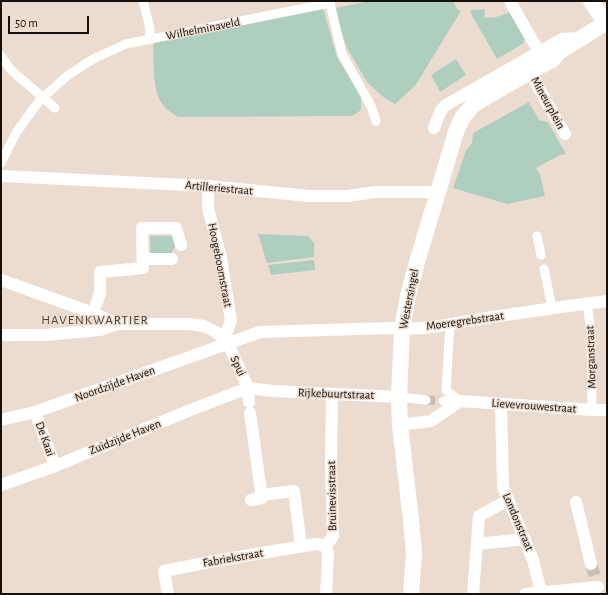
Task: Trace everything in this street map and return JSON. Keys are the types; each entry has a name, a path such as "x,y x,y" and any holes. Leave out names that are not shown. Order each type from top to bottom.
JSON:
{"main road":[{"path":"591,1 607,25"},
{"name":"Westersingel","path":"411,594 413,546 400,425 399,396 402,329 408,296 437,192 456,132 462,118 474,104 531,71 545,56 559,52 580,38 607,25"},
{"name":"Westersingel","path":"545,56 561,60 607,25"}],"street":[{"path":"143,1 150,30 149,39"},
{"name":"Wilhelminaveld","path":"1,163 16,133 42,98 67,76 93,59 126,44 332,2 342,54 371,106 376,121"},
{"path":"511,3 545,56"},
{"path":"1,56 12,70 55,108"},
{"name":"Westersingel","path":"434,128 441,110 446,105 545,56"},
{"name":"Mineurplein","path":"531,71 538,87 565,134"},
{"name":"Artilleriestraat","path":"1,176 208,186 309,196 348,196 376,192 437,192"},
{"name":"Hoogeboomstraat","path":"208,186 208,208 221,258 231,321 226,333 228,343"},
{"path":"93,313 100,293 100,272 143,268 142,228 176,228 181,245"},
{"path":"537,236 541,255"},
{"path":"143,259 172,259"},
{"path":"544,269 552,308"},
{"path":"1,280 93,313 117,324"},
{"name":"Moeregrebstraat","path":"228,343 260,332 391,328 402,329 450,324 607,301"},
{"name":"Morganstraat","path":"587,303 591,332 592,410"},
{"path":"1,335 45,335 100,330 117,324 189,324 204,326 216,332 228,343"},
{"path":"400,425 431,421 460,401 446,390 450,324"},
{"name":"Spui","path":"228,343 248,388"},
{"name":"Noordzijde Haven","path":"1,420 36,412 228,343"},
{"path":"248,388 262,498 251,500"},
{"name":"Rijkebuurtstraat","path":"248,388 273,392 399,396"},
{"name":"Zuidzijde Haven","path":"1,485 55,466 248,388"},
{"name":"Bruinevisstraat","path":"326,594 328,554 326,546 333,536 331,463 332,394"},
{"path":"399,396 426,400"},
{"name":"Lievevrouwestraat","path":"443,401 607,410"},
{"name":"Londonstraat","path":"501,404 503,487 534,560 541,592"},
{"name":"De Kaai","path":"36,412 55,466"},
{"path":"268,494 294,491 301,546"},
{"path":"473,594 479,516 508,500"},
{"path":"576,502 591,564"},
{"path":"477,544 525,539"},
{"name":"Fabriekstraat","path":"168,594 164,571 301,546 316,544 326,546"},
{"path":"525,594 600,586"}],"green space":[{"path":"370,1 453,1 457,9 461,11 415,86 395,104 382,96 367,82 346,46 334,8"},
{"path":"323,8 337,57 361,97 361,110 352,116 178,117 166,109 159,99 155,85 154,69 153,46 156,41"},
{"path":"485,9 484,17 487,18 497,17 510,12 526,39 523,41 524,43 497,59 470,12 472,10"},
{"path":"456,59 466,75 440,92 431,75"},
{"path":"529,102 539,120 548,122 566,154 560,155 536,168 540,174 545,196 507,204 453,188 466,150 472,143 473,133"},
{"path":"258,234 308,236 314,243 314,257 267,263"},
{"path":"150,236 177,236 175,246 171,254 151,255"},
{"path":"314,260 315,270 271,275 268,265"}],"tunnel":[{"path":"426,400 443,401"},
{"path":"591,564 596,580"}],"district":[{"name":"HAVENKWARTIER","path":"95,320"}]}
